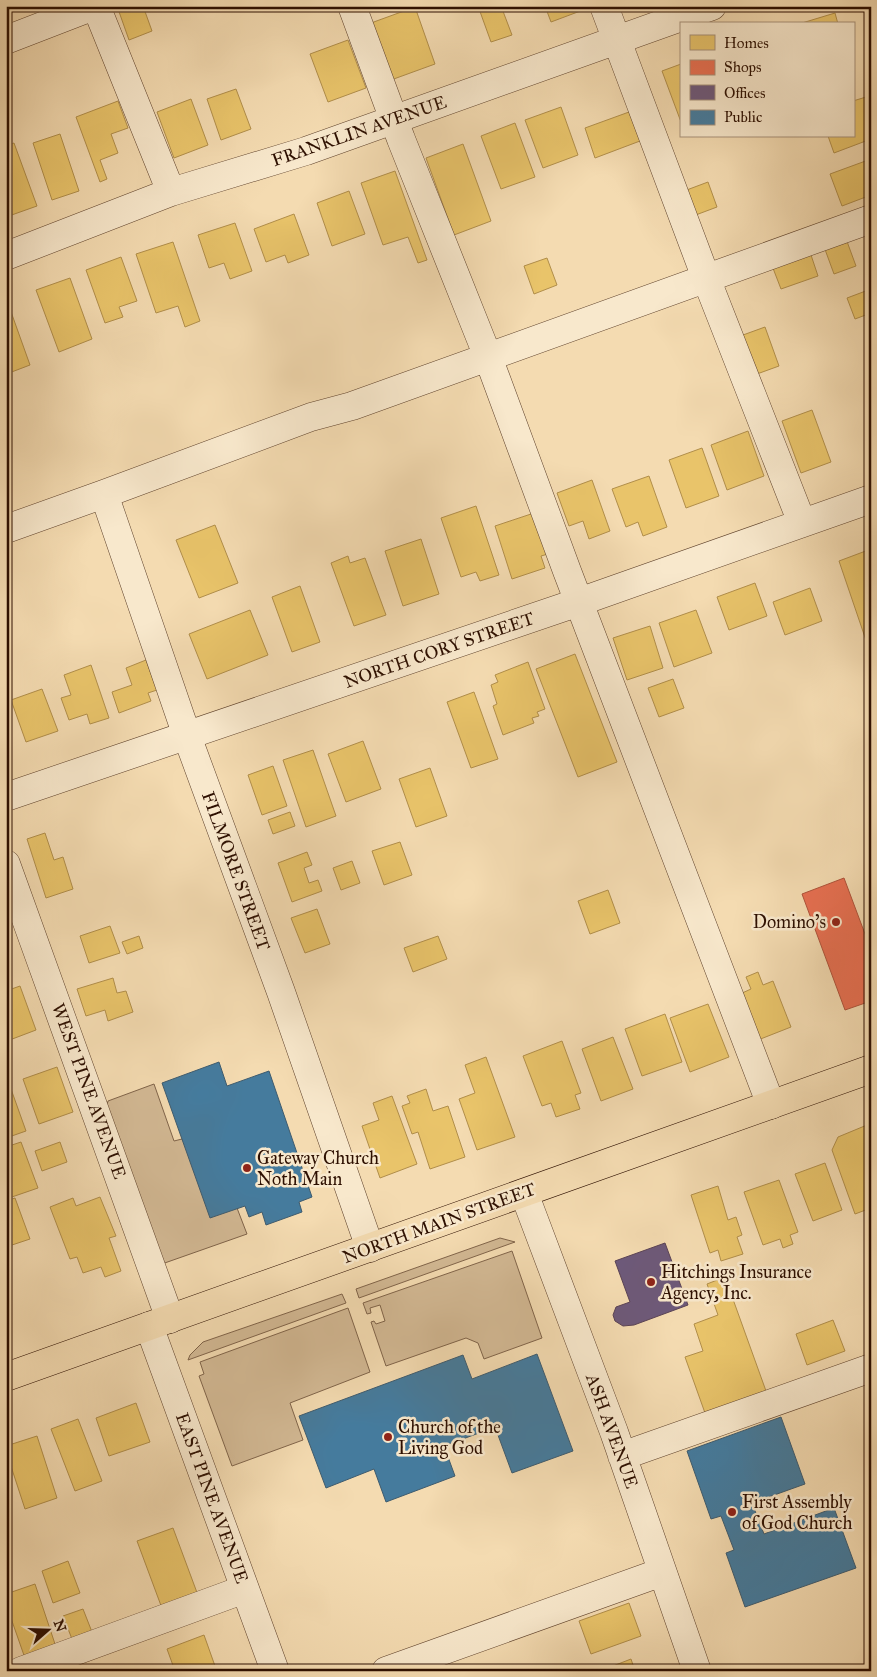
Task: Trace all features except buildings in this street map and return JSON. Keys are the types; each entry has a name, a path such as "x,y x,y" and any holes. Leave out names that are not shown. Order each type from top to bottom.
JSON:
{"main road":[{"name":"NORTH MAIN STREET","path":"6,1377 871,1069"}],"street":[{"path":"6,40 95,6 171,192"},
{"path":"352,6 394,120 488,357 579,602 771,1105"},
{"path":"604,6 706,278 802,524"},
{"name":"FRANKLIN AVENUE","path":"7,252 171,192 306,151 712,6"},
{"path":"6,529 311,417 352,406 871,219"},
{"name":"FILMORE STREET","path":"104,494 186,736 281,992 370,1248"},
{"name":"NORTH CORY STREET","path":"6,797 579,602 871,499"},
{"name":"WEST PINE AVENUE","path":"6,864 160,1322"},
{"name":"ASH AVENUE","path":"524,1193 622,1456 697,1671"},
{"name":"EAST PINE AVENUE","path":"160,1322 245,1589 275,1671"},
{"path":"622,1456 871,1368"},
{"path":"386,1671 662,1572"},
{"path":"21,1671 245,1589"}],"shaded area":[{"path":"154,1084 174,1141 182,1139 237,1208 247,1234 159,1265 105,1112 108,1101"},
{"path":"500,1238 515,1242 359,1298 356,1289"},
{"path":"512,1251 542,1338 484,1359 478,1343 466,1338 386,1366 371,1322 374,1321 376,1324 385,1321 380,1305 370,1308 371,1313 367,1314 363,1303"},
{"path":"342,1294 346,1303 188,1360 190,1355 203,1342"},
{"path":"348,1308 370,1372 290,1403 303,1440 232,1466 199,1376 204,1374 200,1362"}],"place":[{"name":"Domino's","path":"836,922"},
{"name":"Gateway Church Noth Main","path":"247,1168"},
{"name":"Hitchings Insurance Agency, Inc.","path":"651,1282"},
{"name":"Church of the Living God","path":"388,1437"},
{"name":"First Assembly of God Church","path":"732,1512"}]}
